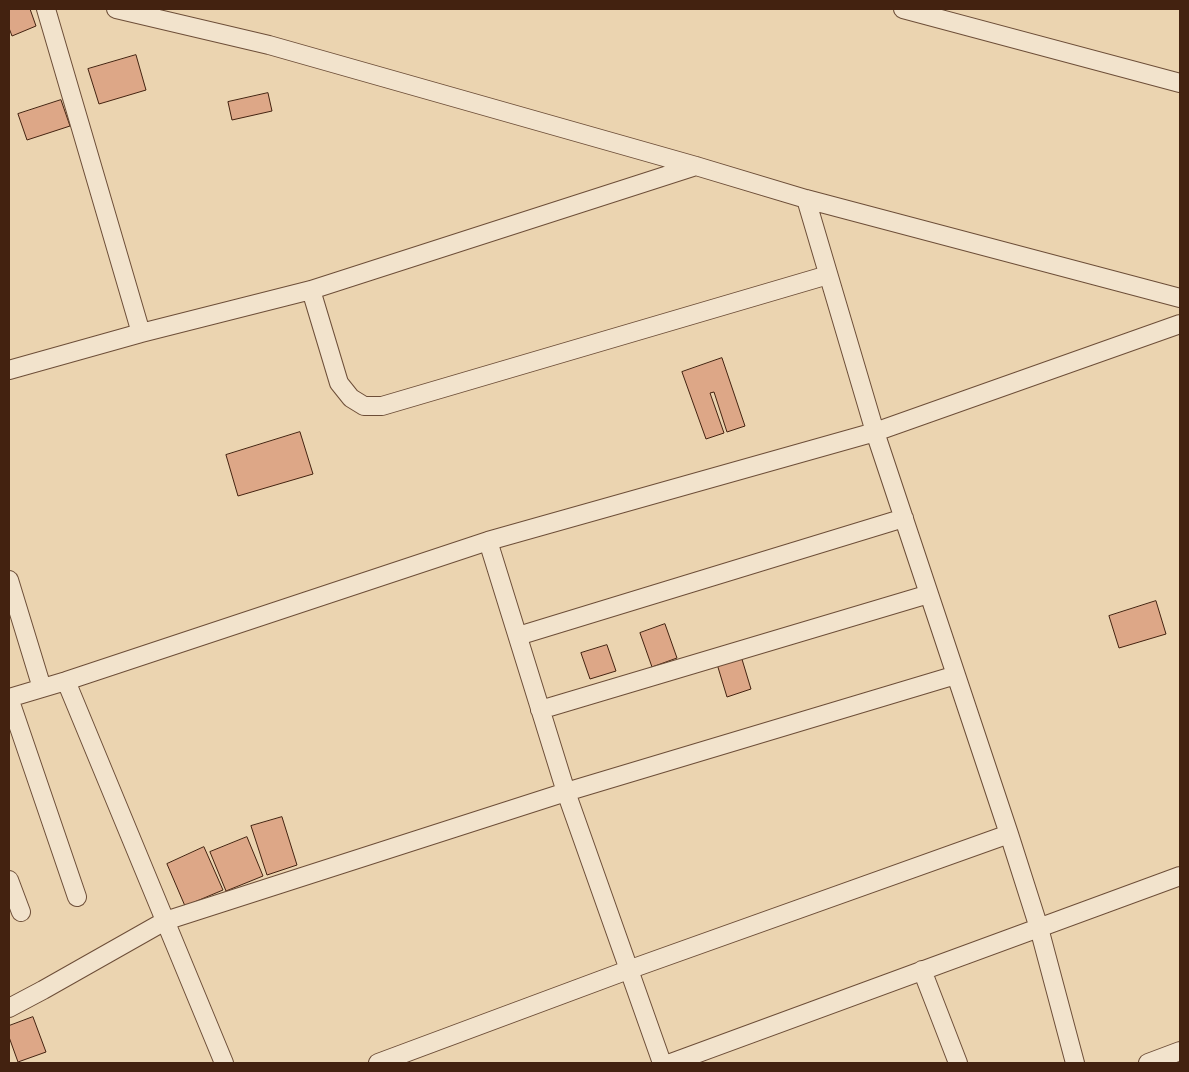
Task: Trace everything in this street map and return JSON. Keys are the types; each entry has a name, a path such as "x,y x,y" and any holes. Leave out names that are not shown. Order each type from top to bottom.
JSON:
{"street":[{"path":"46,9 142,333"},
{"path":"116,9 269,45 806,199 1180,298"},
{"path":"903,9 1180,83"},
{"path":"9,370 142,333 311,290 696,166"},
{"path":"806,199 875,432 1039,928 1075,1063"},
{"path":"311,290 340,383 351,398 364,406 382,406 828,275"},
{"path":"77,897 9,698 66,681 488,541 875,432 1180,324"},
{"path":"518,636 904,518"},
{"path":"488,541 566,792 662,1063"},
{"path":"9,580 42,688"},
{"path":"540,710 929,594"},
{"path":"9,1008 165,921 566,792 956,674"},
{"path":"66,681 224,1063"},
{"path":"378,1063 628,970 1009,834"},
{"path":"671,1063 1180,876"},
{"path":"9,880 22,912"},
{"path":"922,970 958,1063"},
{"path":"1148,1063 1180,1051"}],"building":[{"path":"9,9 30,9 36,26 12,36 9,28"},
{"path":"136,55 146,90 99,104 88,69"},
{"path":"268,93 272,111 232,120 228,102"},
{"path":"61,100 70,126 27,140 18,114"},
{"path":"722,358 745,426 727,432 714,392 710,393 724,433 706,439 682,372"},
{"path":"300,432 313,474 238,496 226,455"},
{"path":"1156,601 1166,634 1119,648 1109,616"},
{"path":"665,624 677,658 652,667 640,633"},
{"path":"607,645 616,671 590,679 581,653"},
{"path":"741,656 751,689 727,697 717,664"},
{"path":"282,817 297,865 267,875 251,826"},
{"path":"247,837 263,876 226,891 210,852"},
{"path":"204,847 223,890 185,906 167,864"},
{"path":"33,1017 46,1052 18,1062 9,1037 9,1026"}]}
